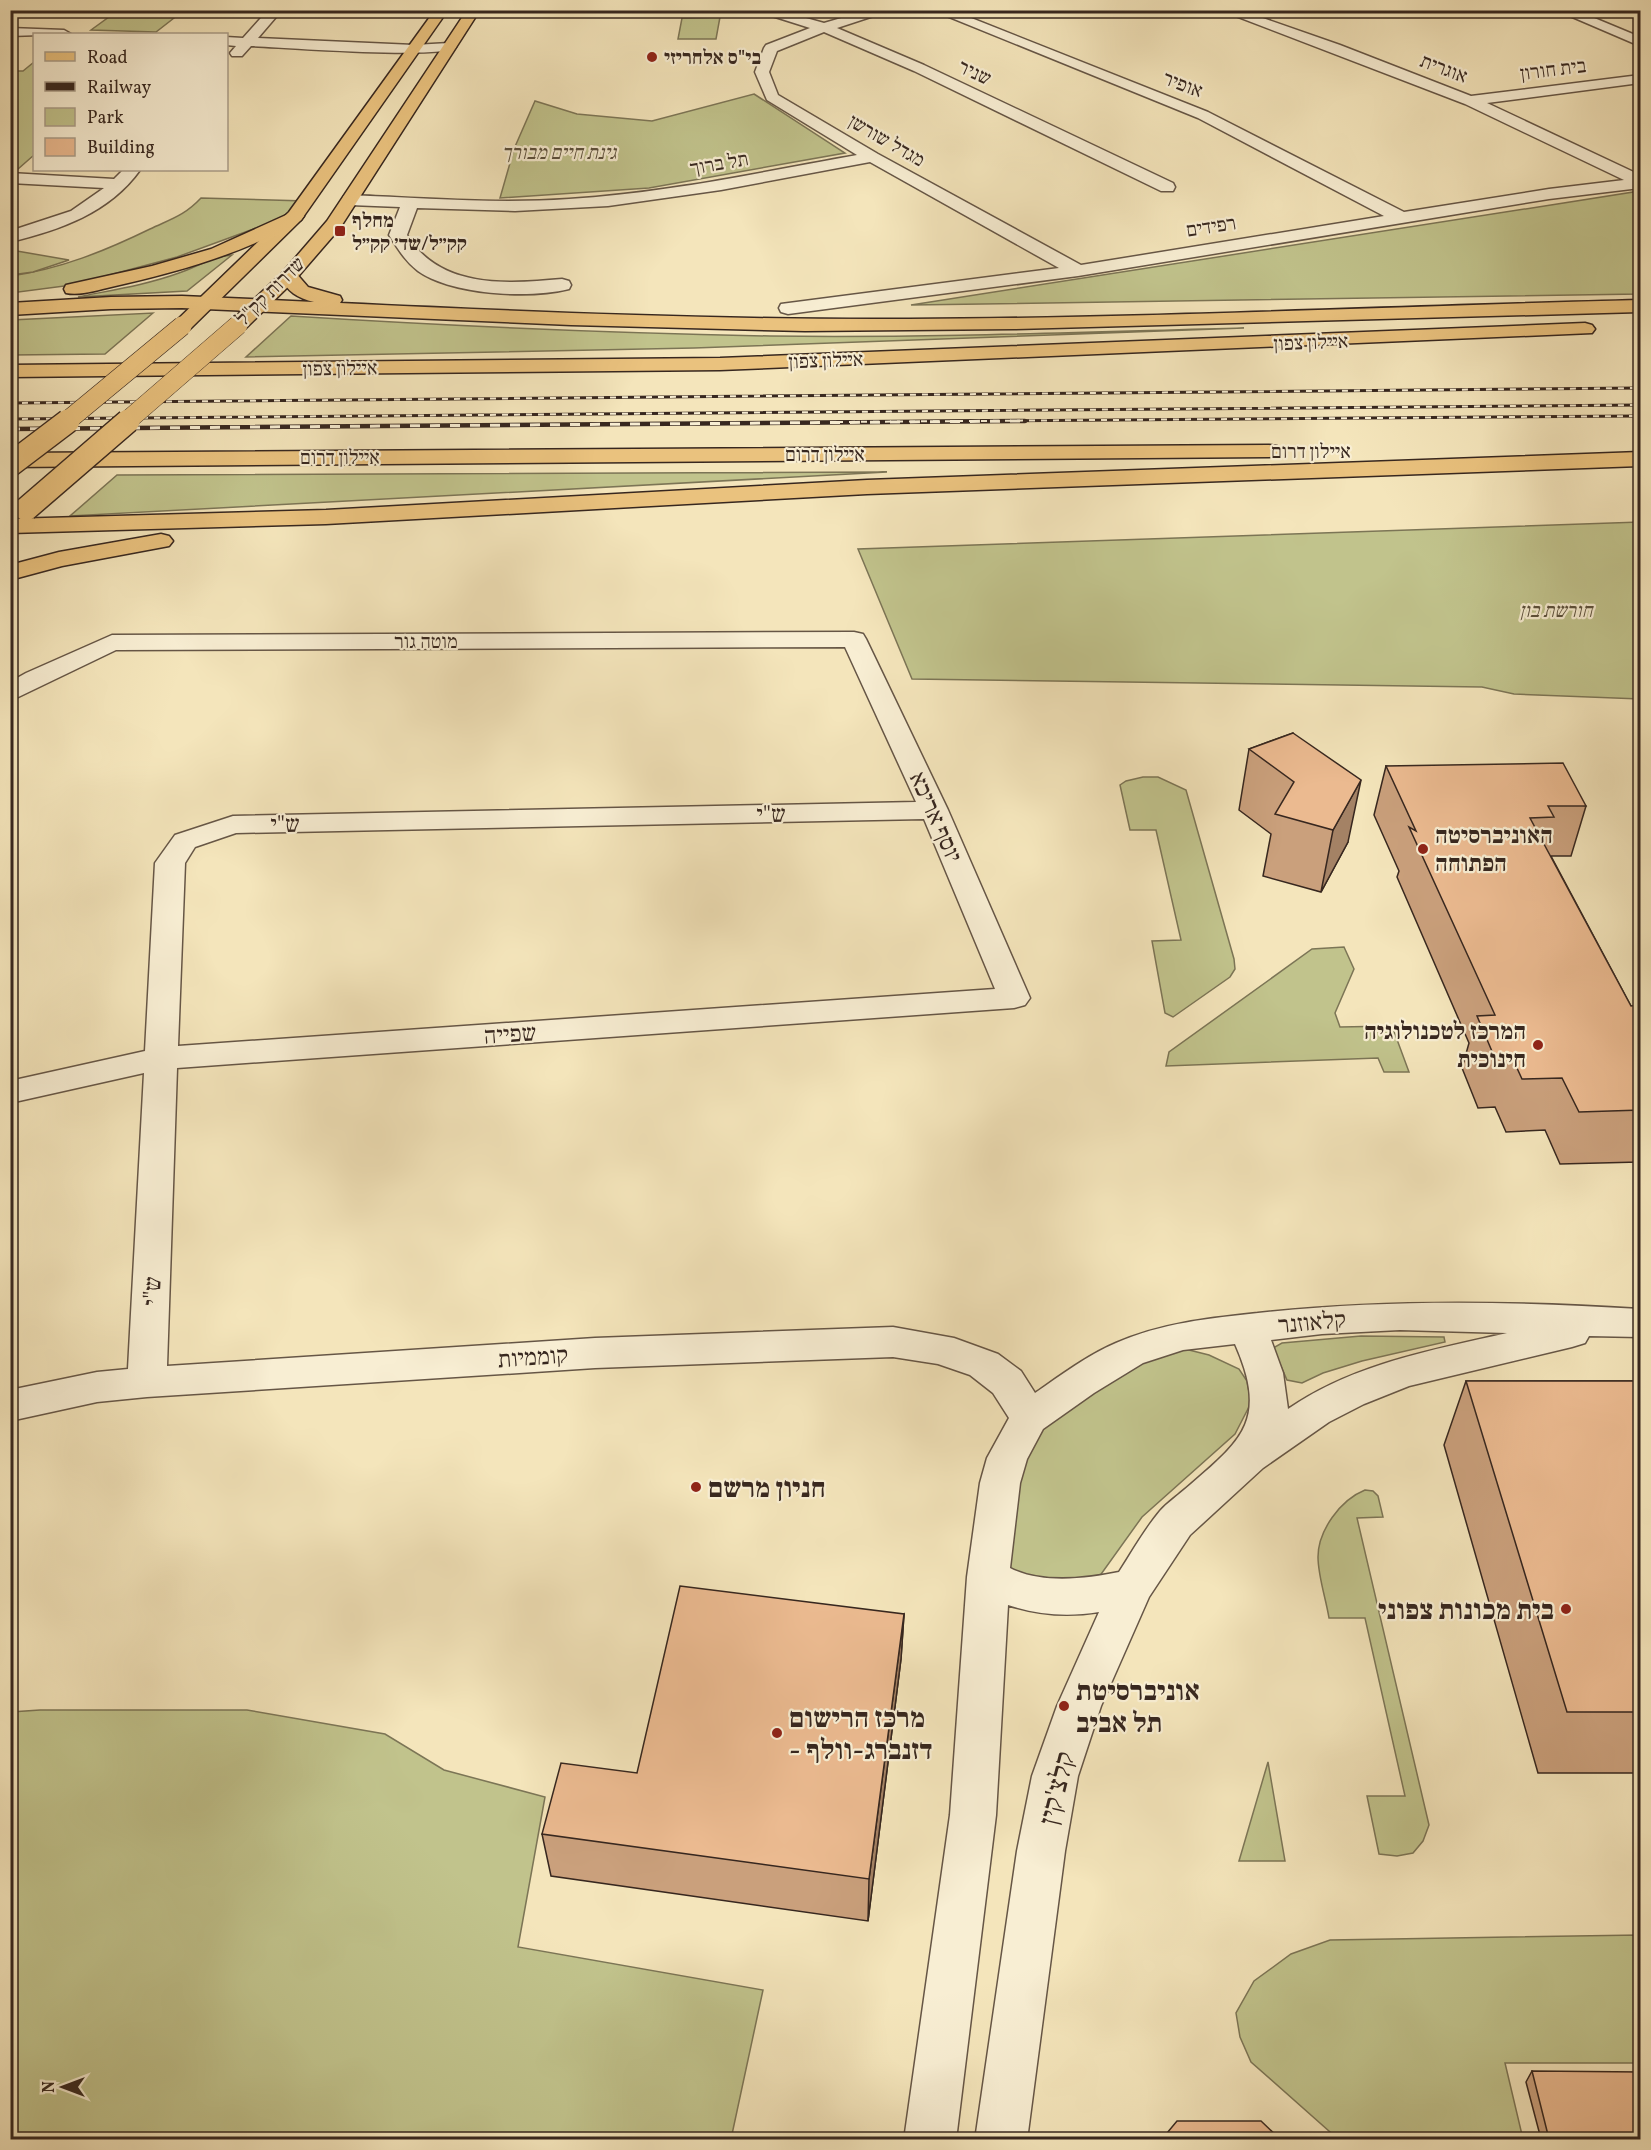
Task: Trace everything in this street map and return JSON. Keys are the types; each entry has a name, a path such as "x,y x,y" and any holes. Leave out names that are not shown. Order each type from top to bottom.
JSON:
{"main road":[{"name":"שדרות קק\"ל","path":"10,465 78,414 182,326 295,216 442,10"},
{"name":"שדרות קק\"ל","path":"16,519 238,325 289,276 334,224 474,10"},
{"path":"10,300 170,267 255,238 295,216"},
{"path":"289,276 295,287 310,295 391,312"},
{"path":"10,309 111,303 208,303 657,322 872,325 1116,321 1641,306"},
{"name":"איילון צפון","path":"10,371 720,364 1604,328"},
{"name":"איילון דרום","path":"10,460 1641,448"},
{"path":"16,519 190,523 867,486 1641,459"},
{"path":"10,573 59,559 172,540 457,510"}],"street":[{"path":"228,62 276,10"},
{"name":"שניר","path":"759,10 824,27 919,68 1167,186"},
{"name":"מגדל שורשן","path":"886,10 824,27 771,48 762,72 772,97 872,157 1078,271"},
{"name":"אופיר","path":"939,10 1203,115 1402,218"},
{"name":"אוגרית","path":"1226,10 1335,48 1470,101 1641,182"},
{"path":"1562,10 1641,42"},
{"path":"14,32 41,16"},
{"path":"14,32 39,33"},
{"path":"228,41 414,49 449,47"},
{"name":"בית חורון","path":"1470,101 1641,79"},
{"name":"תל ברוך","path":"350,200 503,206 572,204 667,194 872,157"},
{"path":"10,237 72,218 94,206 131,171"},
{"path":"10,178 118,184"},
{"name":"רפידים","path":"788,309 1078,271 1549,194 1641,182"},
{"path":"411,202 398,235 404,250 428,271 475,285 517,289 562,285"},
{"name":"מוטה גור","path":"10,693 35,678 112,643 854,639"},
{"name":"יוסף אריכא","path":"854,639 934,810 1014,998"},
{"name":"ש\"י","path":"147,1382 170,863 185,842 233,825 934,810"},
{"name":"שפייה","path":"10,1092 162,1058 1014,998"},
{"name":"קלאוזנר","path":"1029,1418 1080,1382 1130,1353 1183,1336 1322,1320 1400,1316 1629,1323"},
{"name":"קלאוזנר","path":"1249,1457 1315,1411 1350,1393 1403,1372 1475,1354 1629,1323"},
{"path":"1244,1328 1254,1340 1263,1365 1268,1393 1268,1420 1249,1457"},
{"name":"קוממיות","path":"10,1406 97,1387 147,1382 595,1353 893,1342 931,1347 962,1356 996,1371 1008,1382 1029,1418"},
{"path":"930,2139 973,1815 988,1577 1000,1483 1007,1458 1029,1418"},
{"name":"קלצ'קין","path":"1001,2139 1040,1862 1055,1776 1079,1706 1132,1587 1175,1523 1249,1457"},
{"path":"988,1577 1004,1587 1044,1596 1107,1594 1132,1587"}],"green space":[{"path":"117,11 183,11 156,32 91,30"},
{"path":"720,17 716,39 678,39 682,18"},
{"path":"33,63 33,156 18,169 11,169 11,71 23,71"},
{"name":"גינת חיים מבורך","path":"754,94 845,153 649,188 500,198 514,149 535,101 577,114 652,121"},
{"path":"1640,191 1640,294 911,305"},
{"path":"201,198 305,201 289,216 177,257 72,285 11,293 11,276 47,269 99,252 177,216"},
{"path":"11,250 69,260 33,272 11,275"},
{"path":"232,255 187,291 78,297 154,281 211,260"},
{"path":"153,313 105,354 11,355 11,320"},
{"path":"291,316 530,329 770,336 948,335 1244,328 694,348 246,357"},
{"path":"887,472 70,516 117,475"},
{"name":"חורשת בון","path":"1640,522 1640,699 1514,694 1482,687 912,679 858,549"},
{"path":"1143,777 1158,777 1186,790 1234,959 1235,969 1230,977 1173,1017 1165,1013 1152,941 1181,940 1156,830 1130,830 1120,785 1126,781"},
{"path":"1344,947 1354,969 1335,1013 1340,1027 1392,1026 1409,1072 1384,1072 1378,1058 1166,1066 1169,1052 1312,949"},
{"path":"1361,1336 1444,1337 1445,1342 1362,1361 1323,1373 1302,1383 1287,1380 1273,1348 1282,1343"},
{"path":"1181,1348 1209,1355 1239,1369 1247,1381 1251,1403 1235,1434 1142,1517 1099,1577 1079,1580 1036,1578 1003,1566 1009,1483 1046,1422 1143,1358"},
{"path":"1365,1490 1373,1491 1378,1496 1383,1517 1357,1518 1429,1825 1423,1841 1413,1853 1397,1856 1379,1854 1367,1796 1405,1796 1365,1618 1329,1618 1318,1564 1319,1547 1326,1527 1347,1501"},
{"path":"247,1710 385,1734 444,1770 545,1797 518,1947 763,1990 731,2139 11,2139 11,1712"},
{"path":"1268,1762 1285,1861 1239,1861"},
{"path":"1640,1935 1640,2063 1505,2063 1523,2139 1338,2139 1251,2062 1240,2037 1236,2013 1254,1981 1291,1954 1330,1940"}],"building":[{"path":"1293,733 1361,780 1333,830 1275,814 1294,782 1249,749"},
{"path":"1563,763 1586,806 1548,806 1554,817 1530,818 1631,1006 1641,1005 1641,1110 1579,1112 1562,1078 1522,1079 1511,1055 1494,1056 1477,1016 1495,1015 1409,827 1416,831 1386,766"},
{"name":"בית מכונות צפוני","path":"1466,1381 1641,1381 1641,1712 1567,1712"},
{"name":"מרכז הרישום - דזנברג-וולף","path":"680,1586 904,1614 869,1879 542,1834 561,1763 637,1773"},
{"path":"1532,2071 1641,2072 1641,2139 1549,2139"},
{"path":"1177,2121 1261,2121 1280,2139 1162,2139"}],"railway":[{"path":"10,403 1640,388"},
{"path":"10,419 1640,405"},
{"path":"837,422 1640,416"},
{"path":"10,429 1025,421"}],"place":[{"name":"בי\"ס אלחריזי","path":"652,57"},
{"name":"מחלף קק״ל/שד׳ קק״ל","path":"340,231"},
{"name":"האוניברסיטה הפתוחה","path":"1423,849"},
{"name":"המרכז לטכנולוגיה חינוכית","path":"1538,1045"},
{"name":"חניון מרשם","path":"696,1487"},
{"name":"בית מכונות צפוני","path":"1566,1609"},
{"name":"אוניברסיטת תל אביב","path":"1064,1706"},
{"name":"מרכז הרישום - דזנברג-וולף","path":"777,1733"}]}
